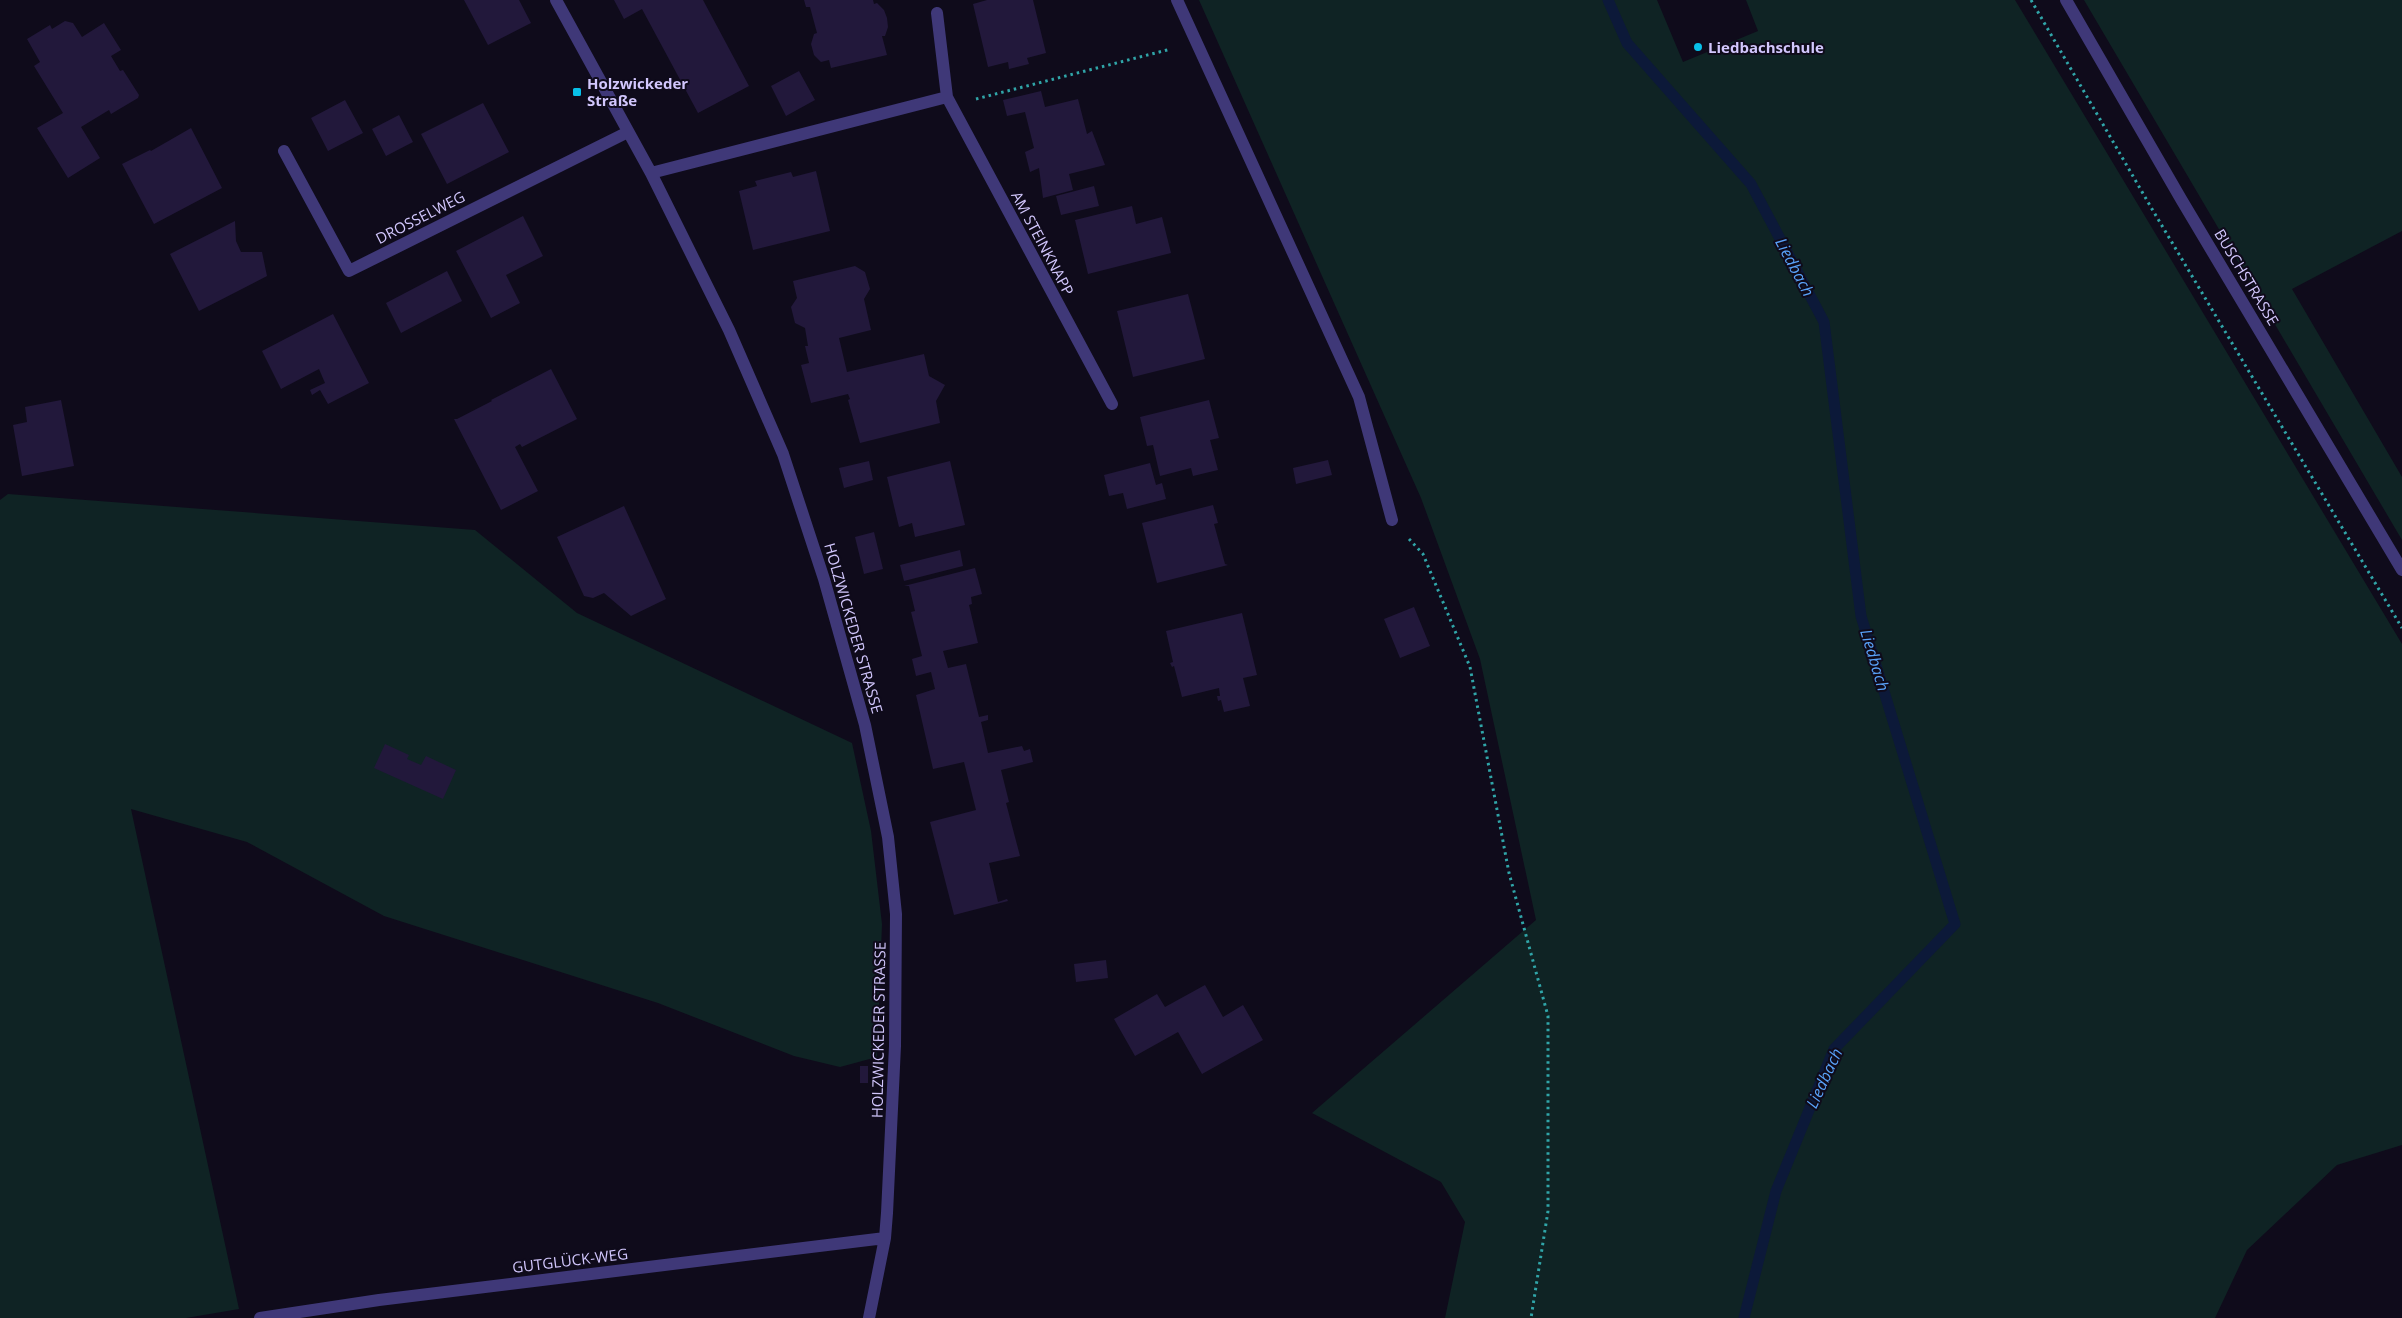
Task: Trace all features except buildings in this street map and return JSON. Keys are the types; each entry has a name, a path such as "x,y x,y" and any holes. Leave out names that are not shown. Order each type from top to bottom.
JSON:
{"street":[{"name":"HOLZWICKEDER STRASSE","path":"556,0 651,173 729,330 783,454 824,579 865,724 888,838 896,914 894,1065 885,1238 869,1318"},
{"path":"1177,0 1358,397 1392,520"},
{"name":"BUSCHSTRASSE","path":"2066,0 2181,199 2402,570"},
{"name":"AM STEINKNAPP","path":"937,13 946,97 1112,404"},
{"path":"651,173 946,97"},
{"name":"DROSSELWEG","path":"284,151 349,271 628,132"},
{"name":"GUTGLÜCK-WEG","path":"260,1318 379,1300 885,1238"}],"path":[{"path":"2031,0 2152,209 2402,628"},
{"path":"946,97 969,101 1197,43"},
{"path":"1392,520 1423,554 1470,667 1509,873 1548,1016 1548,1211 1531,1318"}],"green space":[{"path":"1199,0 1657,0 1683,62 1758,31 1746,0 2015,0 2402,644 2402,1145 2337,1165 2247,1250 2215,1318 1445,1318 1465,1222 1441,1182 1312,1113 1536,920 1480,659 1421,498"},
{"path":"2084,0 2402,0 2402,231 2292,289 2402,477 2402,540"},
{"path":"8,494 475,530 577,613 852,743 871,831 882,924 877,1057 840,1067 794,1056 658,1003 384,916 247,842 131,809 239,1309 186,1318 0,1318 0,500"}],"waterway":[{"name":"Liedbach","path":"1608,0 1627,43 1751,184 1824,322 1861,616 1955,924 1834,1049 1776,1191 1744,1318"}],"place":[{"name":"Liedbachschule","path":"1698,47"},
{"name":"Holzwickeder Straße","path":"577,92"}]}
